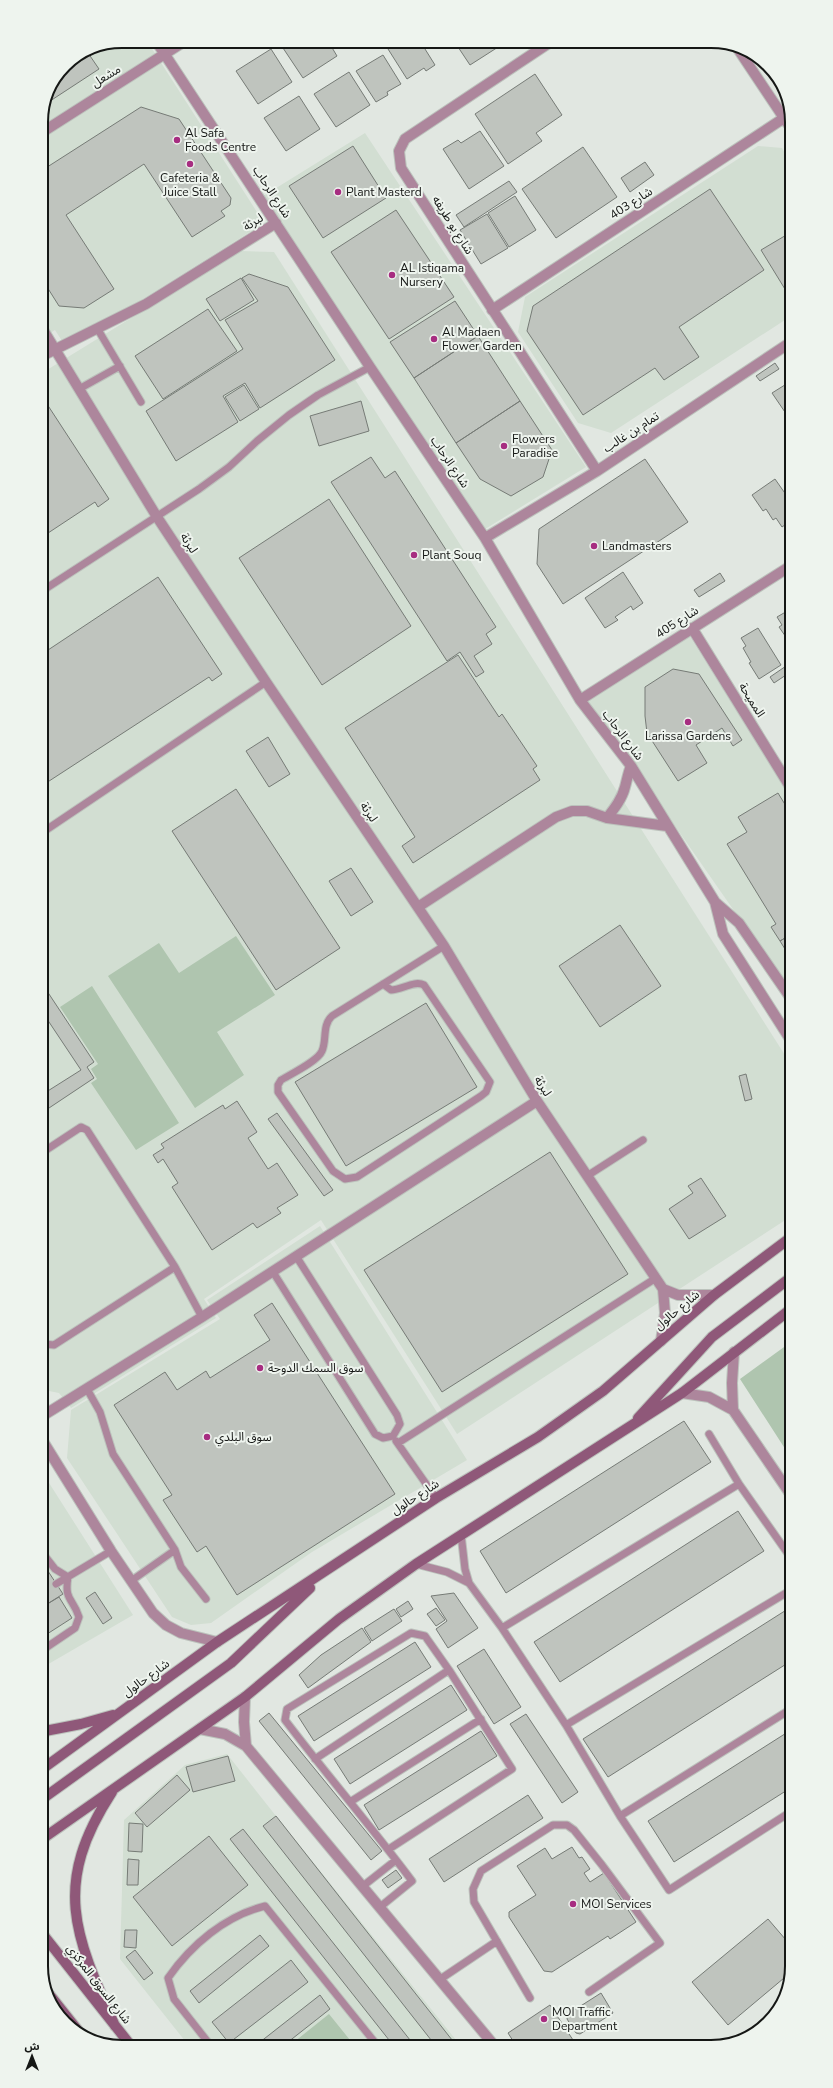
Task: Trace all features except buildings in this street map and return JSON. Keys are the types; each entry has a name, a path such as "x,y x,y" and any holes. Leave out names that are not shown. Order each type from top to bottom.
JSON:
{"main road":[{"name":"شارع حالول","path":"48,1764 217,1642 436,1498 538,1437 603,1392 661,1340 714,1296 785,1242"},
{"path":"627,1429 712,1338 785,1282"},
{"path":"48,1835 245,1697 340,1619 416,1564 682,1393 785,1313"},
{"path":"48,1796 231,1663 327,1571"},
{"path":"48,1730 81,1724 122,1712"},
{"path":"115,2026 82,1944 75,1915 75,1886 80,1857 90,1830 116,1787"},
{"name":"شارع السوق المركزي","path":"48,1941 126,2040"}],"street":[{"name":"شارع الرحاب","path":"161,48 370,367 485,538 580,700 631,766 715,902 739,923 785,990"},
{"name":"مشعل","path":"48,129 174,48"},
{"name":"شارع بو طريفه","path":"542,48 405,139 399,151 402,168 596,471"},
{"path":"742,55 784,115"},
{"name":"شارع 403","path":"492,310 785,120"},
{"name":"لبرثة","path":"55,349 146,304 276,223"},
{"name":"لبرثة","path":"48,338 157,518 444,946 537,1101 663,1288"},
{"name":"تمام بن غالب","path":"485,538 596,471 785,346"},
{"path":"48,353 55,349"},
{"name":"شارع 405","path":"580,700 785,570"},
{"name":"المميحة","path":"692,628 785,779"},
{"path":"607,818 623,793 626,777 631,766"},
{"path":"418,908 556,817 572,811 587,811 607,818 667,826"},
{"name":"شارع الرحاب","path":"715,902 723,934 785,1031"},
{"path":"48,1413 273,1272 537,1101"},
{"path":"661,1340 665,1318 663,1288 678,1295 714,1296"},
{"path":"733,1410 732,1383 734,1352"},
{"path":"682,1393 709,1397 733,1410 785,1486"},
{"path":"48,1450 110,1551 153,1613 166,1624 181,1633 217,1642"},
{"path":"245,1697 244,1722 246,1746"},
{"path":"200,1729 225,1734 246,1746 490,2040"}],"lane":[{"path":"97,328 141,402"},
{"path":"79,389 120,366"},
{"path":"48,587 157,518 229,467 257,441 289,415 318,395 370,367"},
{"path":"48,829 266,682"},
{"path":"383,984 391,990 400,990 412,984 424,984 490,1082 486,1092 481,1096 358,1177 345,1179 333,1171 278,1092 278,1085 281,1080 318,1057 322,1052 329,1019 383,984 444,946"},
{"path":"48,1149 75,1130 82,1128 87,1130 174,1267 202,1317"},
{"path":"587,1176 643,1140"},
{"path":"273,1272 375,1434 383,1438 393,1436 400,1424 397,1415 296,1256"},
{"path":"48,1344 54,1345 174,1267"},
{"path":"398,1444 656,1278"},
{"path":"86,1389 100,1412 113,1454 174,1550 181,1567 206,1599"},
{"path":"709,1434 739,1484 785,1549"},
{"path":"393,1436 436,1498"},
{"path":"502,1628 739,1484"},
{"path":"461,1534 465,1570 469,1583 502,1628 566,1725 620,1816 669,1890 785,1815"},
{"path":"130,1581 174,1550"},
{"path":"56,1584 110,1551"},
{"path":"48,1561 55,1570 68,1577"},
{"path":"416,1564 447,1572 469,1583"},
{"path":"48,1646 70,1632 78,1623 77,1613 69,1601 66,1592 68,1577"},
{"path":"566,1725 785,1594"},
{"path":"380,1907 412,1881 389,1849 315,1760 285,1720 287,1709 411,1634 425,1636 449,1670 512,1769 389,1849"},
{"path":"315,1760 449,1670"},
{"path":"620,1816 785,1713"},
{"path":"350,1802 481,1719"},
{"path":"530,1998 474,1902 473,1889 481,1871 553,1825 567,1825 602,1865 660,1943 589,1992"},
{"path":"363,1886 396,1860"},
{"path":"206,2040 174,1999 168,1978 181,1959 199,1942 233,1918 246,1911 265,1906 373,2040"},
{"path":"439,1980 497,1941"}],"shaded area":[{"path":"152,48 264,223 66,347 55,330 48,334 49,107 54,93 63,77 81,60 107,49"},
{"path":"365,133 586,467 477,534 260,198"},
{"path":"758,146 782,148 785,153 785,320 611,433 578,423 518,332 525,297"},
{"path":"240,251 274,252 785,1055 785,1220 457,1434 321,1220 204,1299 216,1318 71,1408 59,1393 48,1391 48,369"},
{"path":"689,635 785,789 785,984 588,701"},
{"path":"320,1226 467,1460 312,1552 211,1623 191,1625 172,1617 67,1458 71,1410 220,1319 207,1300"},
{"path":"48,1481 133,1615 48,1664"},
{"path":"227,1754 456,2040 184,2040 120,1959 124,1820 185,1765"}],"green space":[{"path":"236,936 275,995 217,1032 244,1075 195,1108 108,976 159,943 179,973"},
{"path":"92,986 179,1123 136,1150 91,1083 97,1079 91,1069 98,1064 60,1007"},
{"path":"785,1346 785,1449 740,1379"},
{"path":"329,2014 350,2040 296,2040"}],"place":[{"name":"Al Safa Foods Centre","path":"177,140"},
{"name":"Cafeteria & Juice Stall","path":"190,164"},
{"name":"Plant Masterd","path":"338,192"},
{"name":"AL Istiqama Nursery","path":"392,275"},
{"name":"Al Madaen Flower Garden","path":"434,339"},
{"name":"Flowers Paradise","path":"504,446"},
{"name":"Landmasters","path":"594,546"},
{"name":"Plant Souq","path":"414,555"},
{"name":"Larissa Gardens","path":"688,722"},
{"name":"سوق السمك الدوحة","path":"260,1368"},
{"name":"سوق البلدي","path":"207,1437"},
{"name":"MOI Services","path":"573,1904"},
{"name":"MOI Traffic Department","path":"544,2019"}]}
